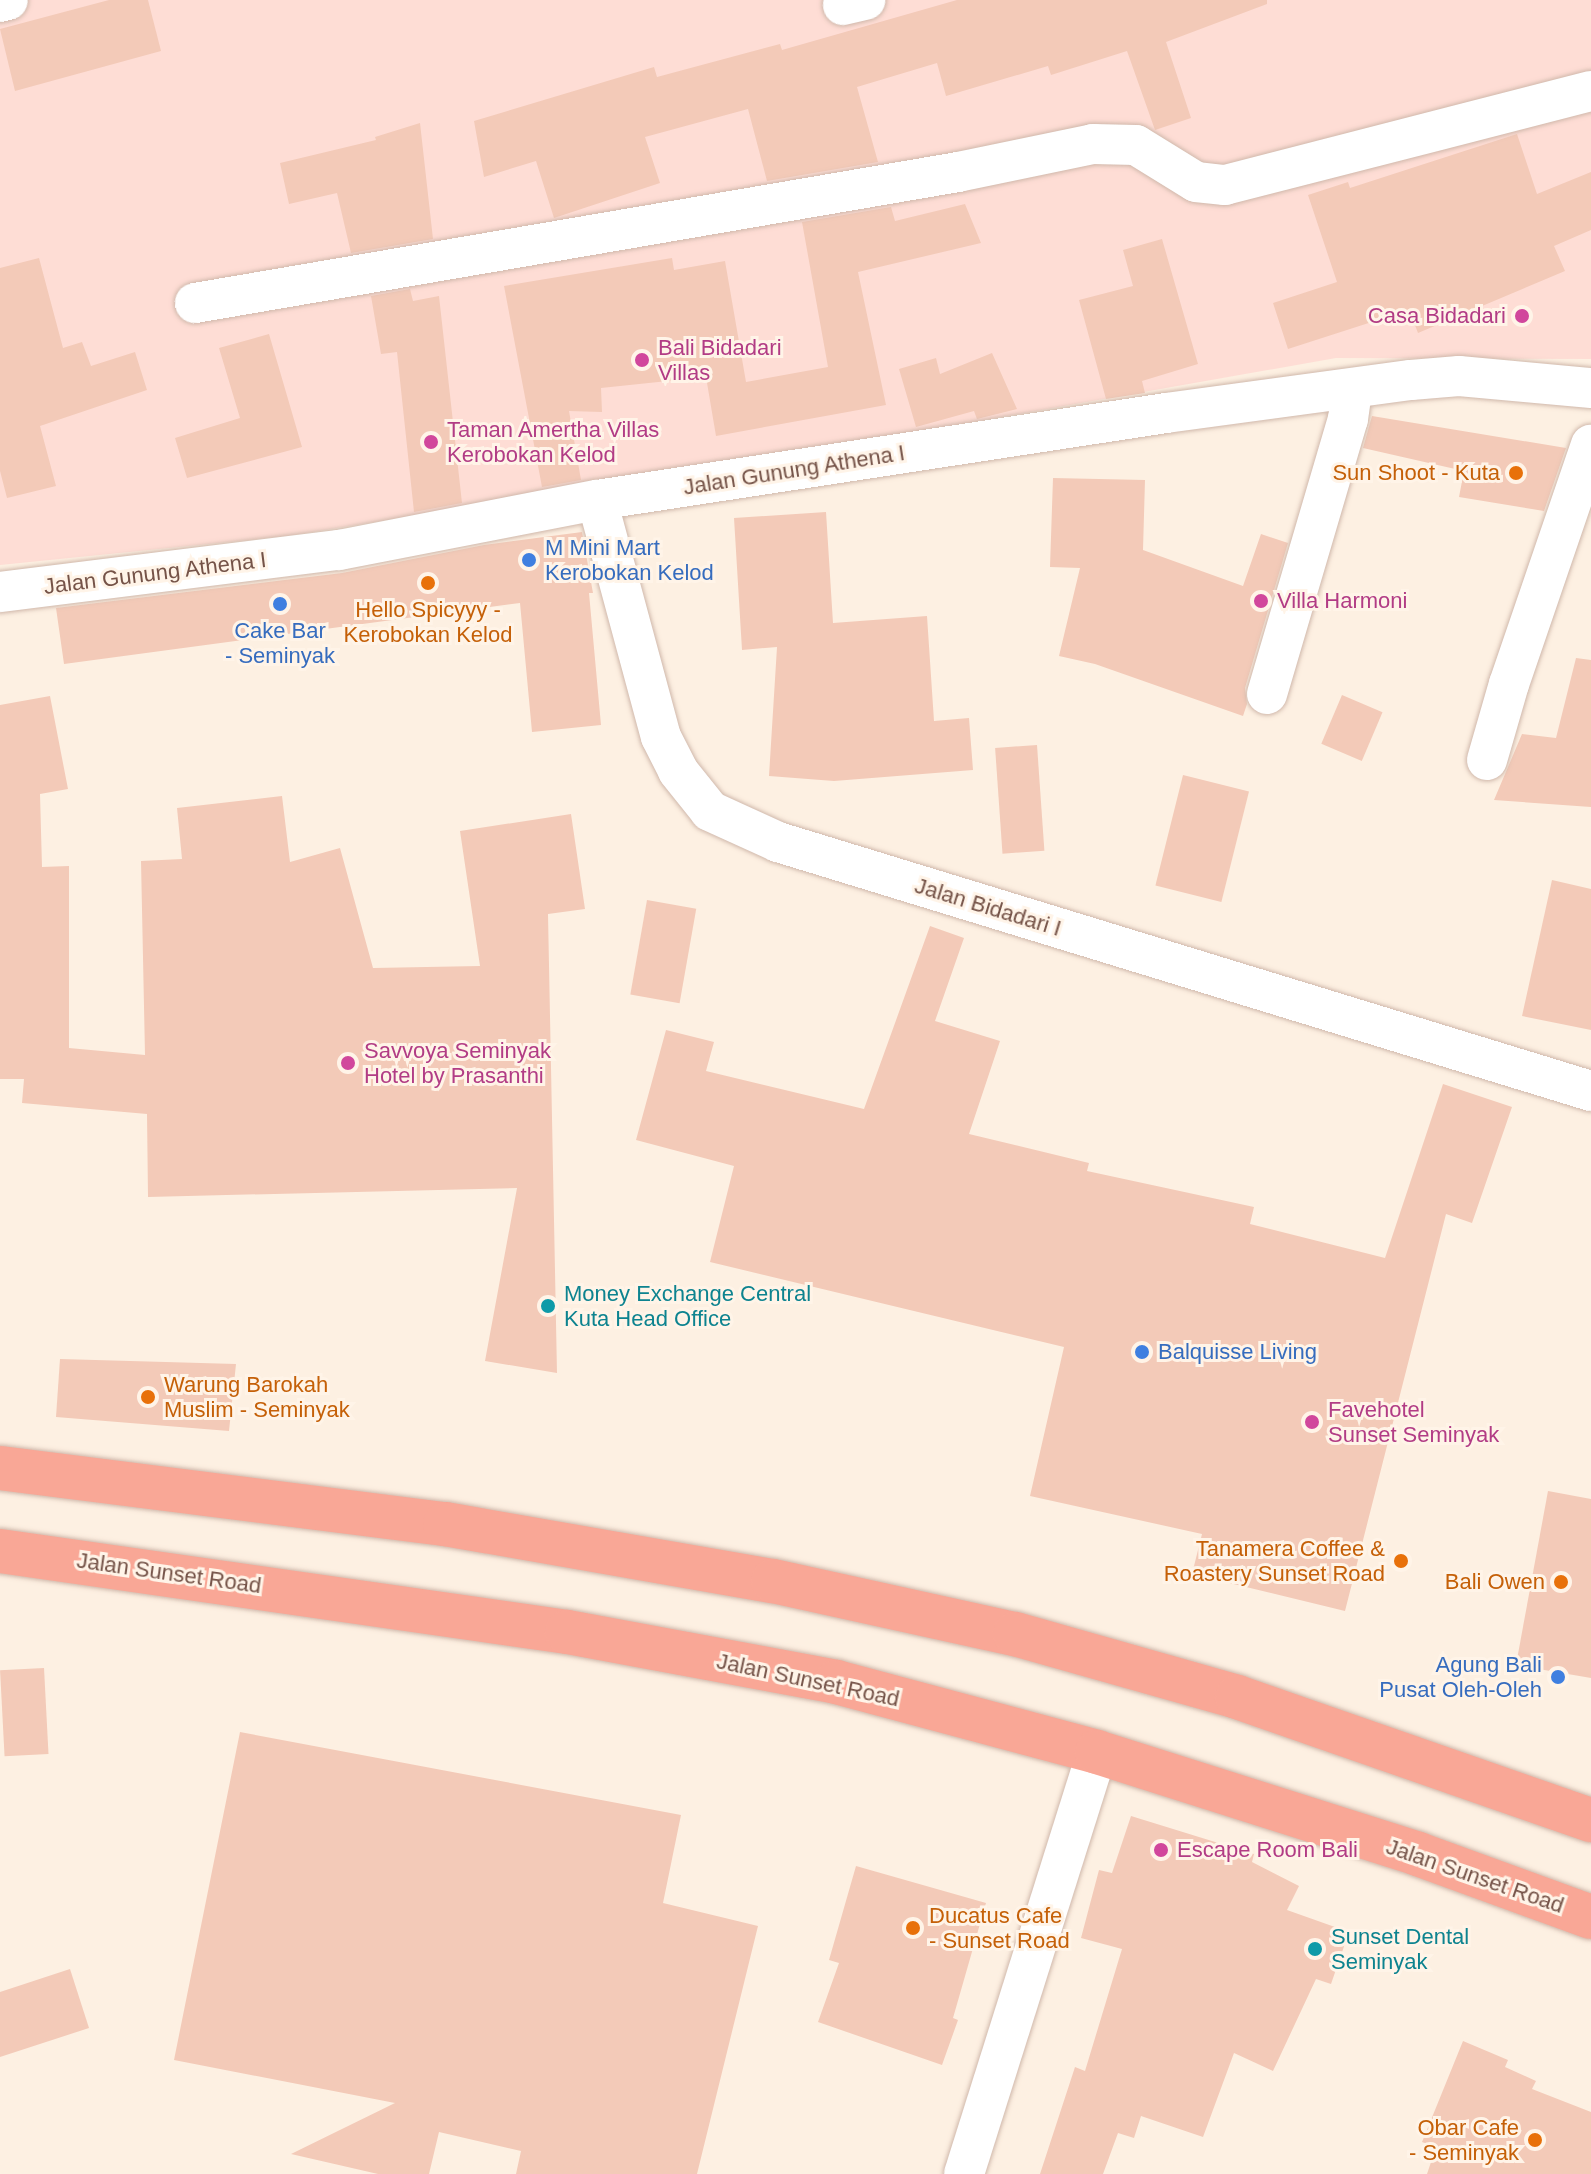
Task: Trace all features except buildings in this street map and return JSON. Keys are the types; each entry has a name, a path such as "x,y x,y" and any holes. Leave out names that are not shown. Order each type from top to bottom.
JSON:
{"highway":[{"path":"0,1468 445,1524 803,1587 1015,1634 1237,1697 1591,1820"},
{"name":"Jalan Sunset Road","path":"0,1551 567,1632 836,1682 1097,1752 1418,1854 1591,1917"}],"street":[{"path":"0,2 8,0"},
{"path":"195,303 958,172 1093,144 1136,145 1196,182 1225,185 1591,91"},
{"name":"Jalan Gunung Athena I","path":"0,592 339,550 597,500 1166,413 1352,389 1459,376 1591,388"},
{"path":"1267,694 1348,419 1352,389"},
{"path":"1487,760 1509,684 1591,445"},
{"name":"Jalan Bidadari I","path":"597,500 661,737 678,771 710,811 778,842 1591,1091"},
{"path":"964,2174 1097,1752"}],"shaded area":[{"path":"0,0 1591,0 1591,359 1336,358 706,469 287,536 0,565"}],"place":[{"name":"Casa Bidadari","path":"1522,316"},
{"name":"Bali Bidadari Villas","path":"642,360"},
{"name":"Taman Amertha Villas Kerobokan Kelod","path":"431,442"},
{"name":"Sun Shoot - Kuta","path":"1516,473"},
{"name":"M Mini Mart Kerobokan Kelod","path":"529,560"},
{"name":"Hello Spicyyy - Kerobokan Kelod","path":"428,583"},
{"name":"Villa Harmoni","path":"1261,601"},
{"name":"Cake Bar - Seminyak","path":"280,604"},
{"name":"Savvoya Seminyak Hotel by Prasanthi","path":"348,1063"},
{"name":"Money Exchange Central Kuta Head Office","path":"548,1306"},
{"name":"Balquisse Living","path":"1142,1352"},
{"name":"Warung Barokah Muslim - Seminyak","path":"148,1397"},
{"name":"Favehotel Sunset Seminyak","path":"1312,1422"},
{"name":"Tanamera Coffee & Roastery Sunset Road","path":"1401,1561"},
{"name":"Bali Owen","path":"1561,1582"},
{"name":"Agung Bali Pusat Oleh-Oleh","path":"1558,1677"},
{"name":"Escape Room Bali","path":"1161,1850"},
{"name":"Ducatus Cafe - Sunset Road","path":"913,1928"},
{"name":"Sunset Dental Seminyak","path":"1315,1949"},
{"name":"Obar Cafe - Seminyak","path":"1535,2140"}]}
